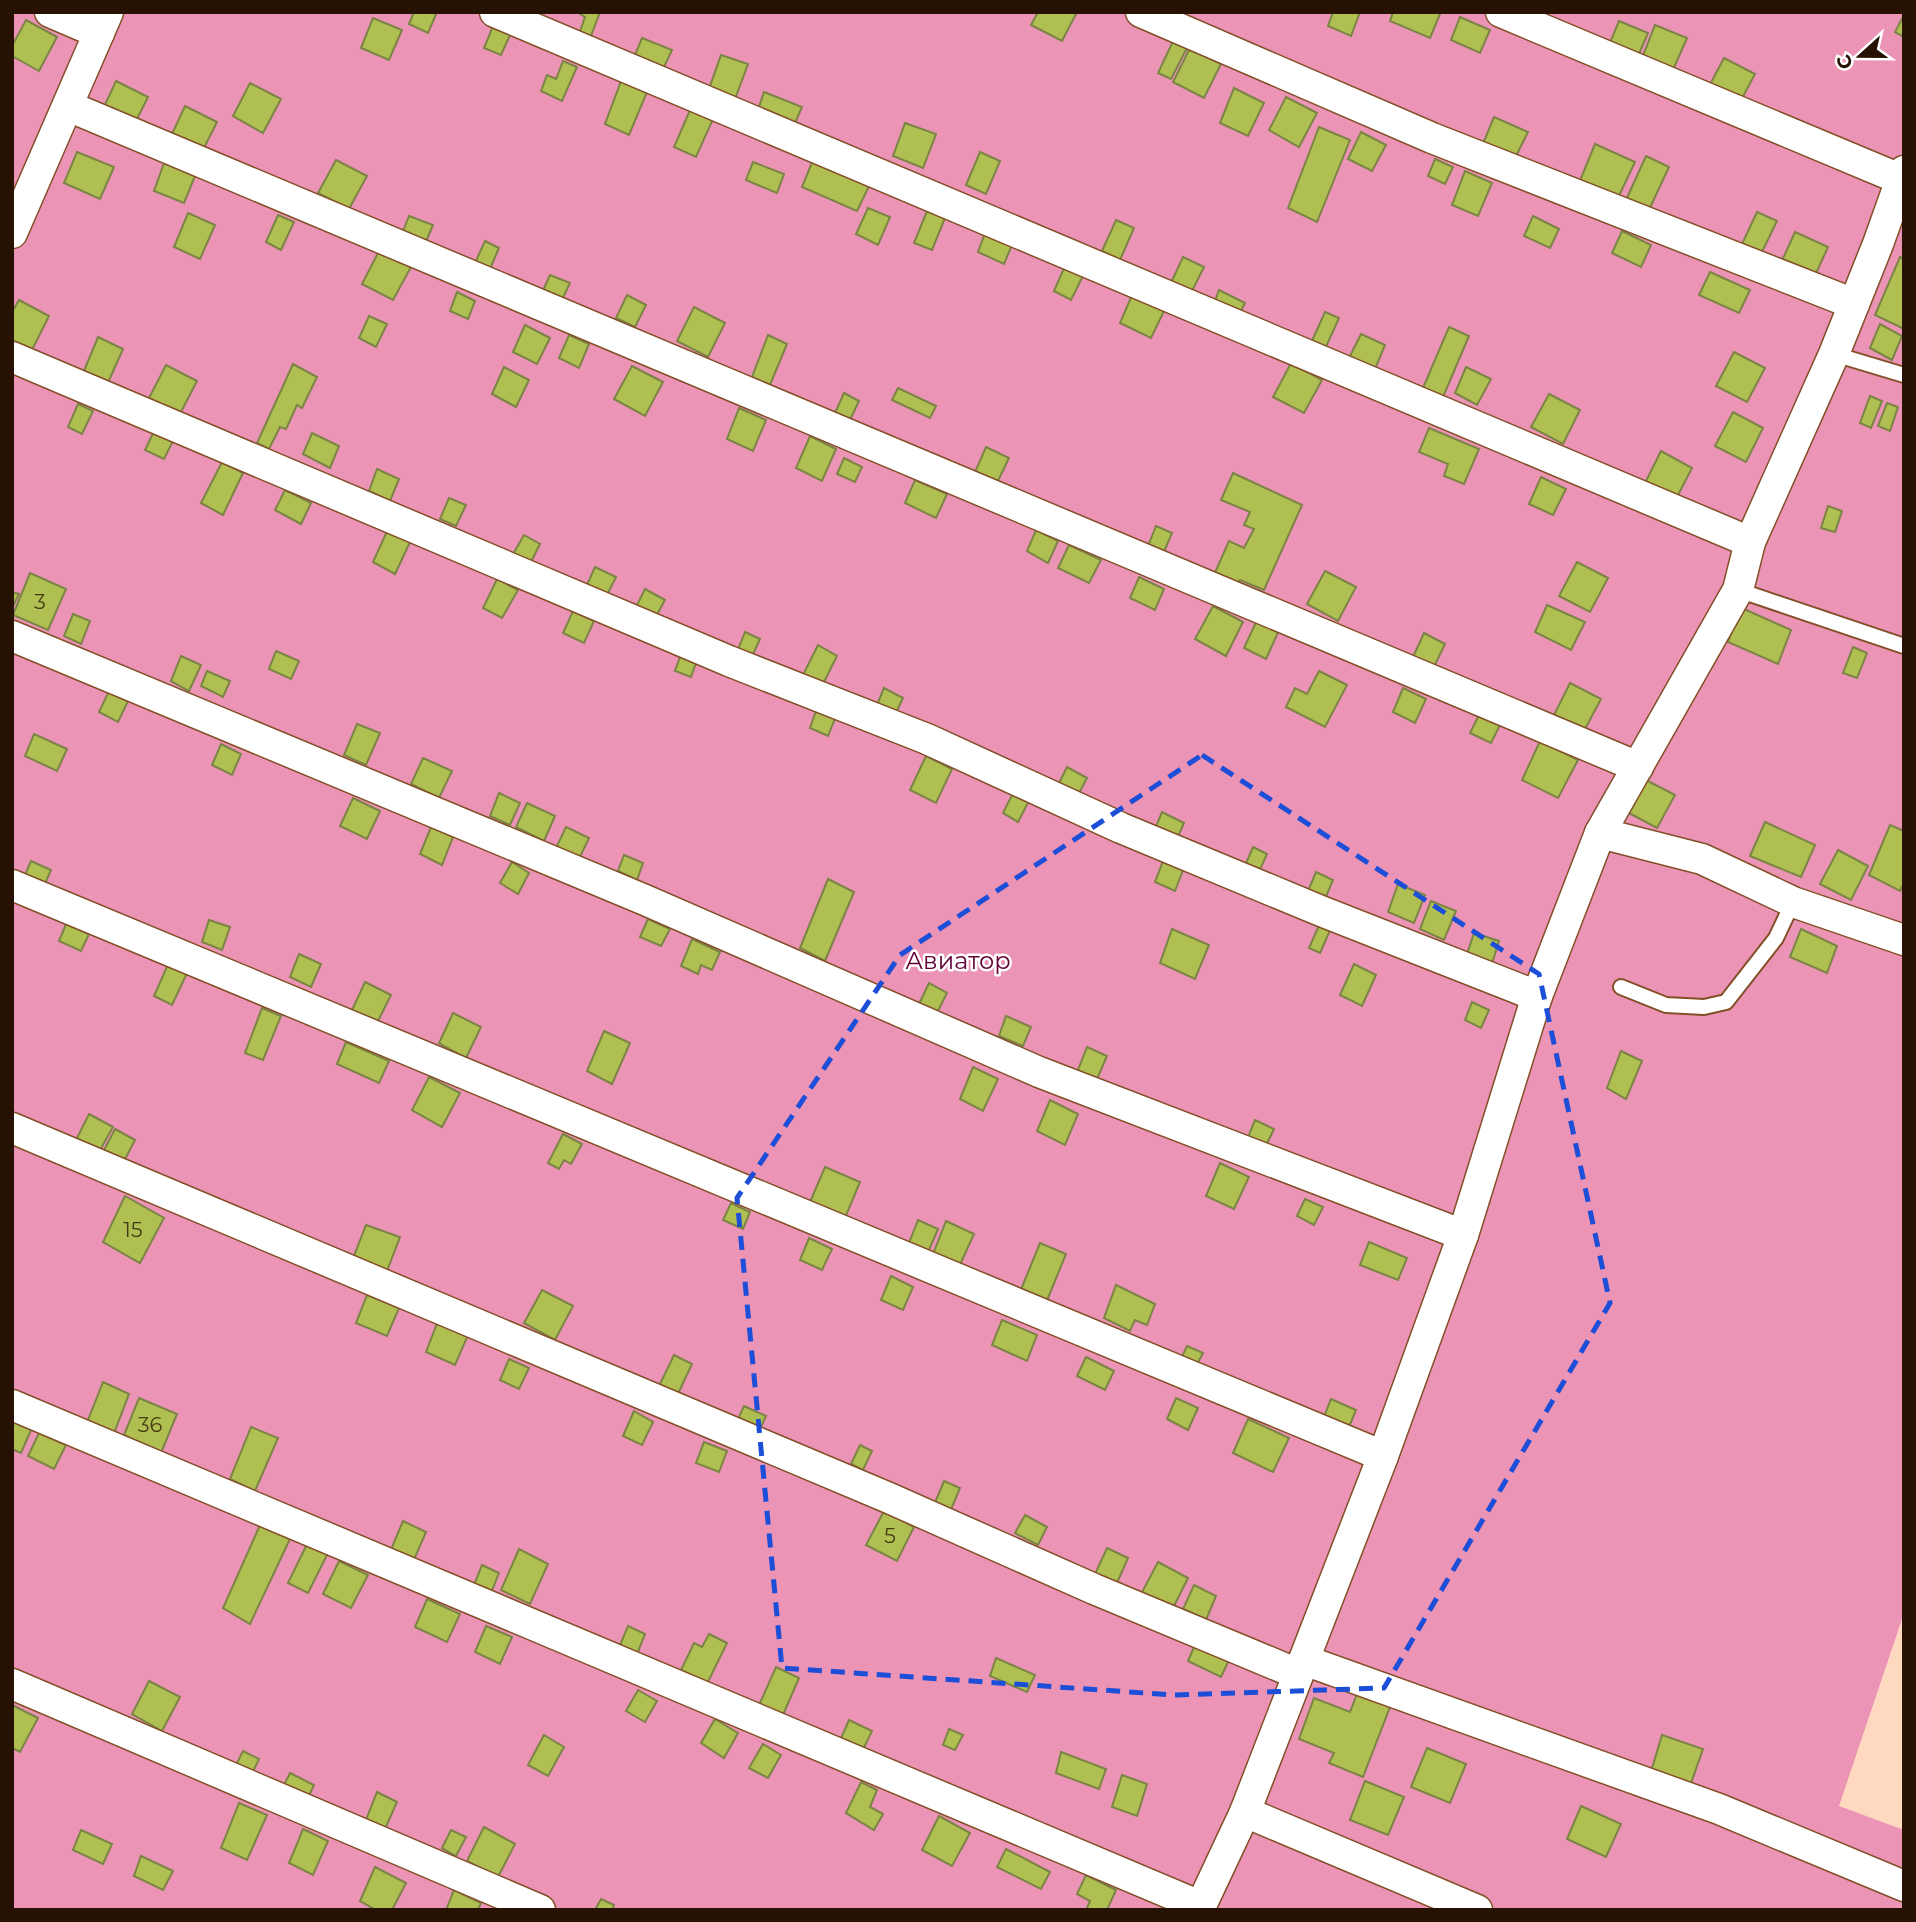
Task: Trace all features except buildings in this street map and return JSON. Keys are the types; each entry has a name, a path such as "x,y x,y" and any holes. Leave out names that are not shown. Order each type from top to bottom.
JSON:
{"street":[{"path":"12,233 104,22 50,12"},
{"path":"495,12 1750,542"},
{"path":"1141,12 1432,138 1854,304"},
{"path":"12,1405 1200,1908 1245,1812 1383,1456 1463,1235 1537,996 1600,833 1738,590 1750,542 1834,354 1902,175 1501,12"},
{"path":"68,106 1638,767"},
{"path":"12,356 729,661 927,739 1121,828 1537,996"},
{"path":"12,636 645,900 1040,1072 1463,1235"},
{"path":"1600,833 1702,859 1793,902 1904,940"},
{"path":"12,885 1383,1456"},
{"path":"12,1128 889,1498 1094,1589 1301,1667 1719,1809 1904,1886"},
{"path":"12,1684 540,1910"},
{"path":"1245,1812 1477,1910"}],"lane":[{"path":"1834,354 1904,375"},
{"path":"1738,590 1904,646"},
{"path":"1621,987 1666,1005 1704,1007 1726,1002 1776,938 1793,902"}],"highlighted area":[{"path":"1202,755 1539,974 1610,1303 1384,1688 1174,1695 782,1668 737,1198 900,955"}],"green space":[{"name":"Авиатор","path":"12,12 1904,12 1904,1613 1839,1806 1904,1830 1904,1910 12,1910"}]}
